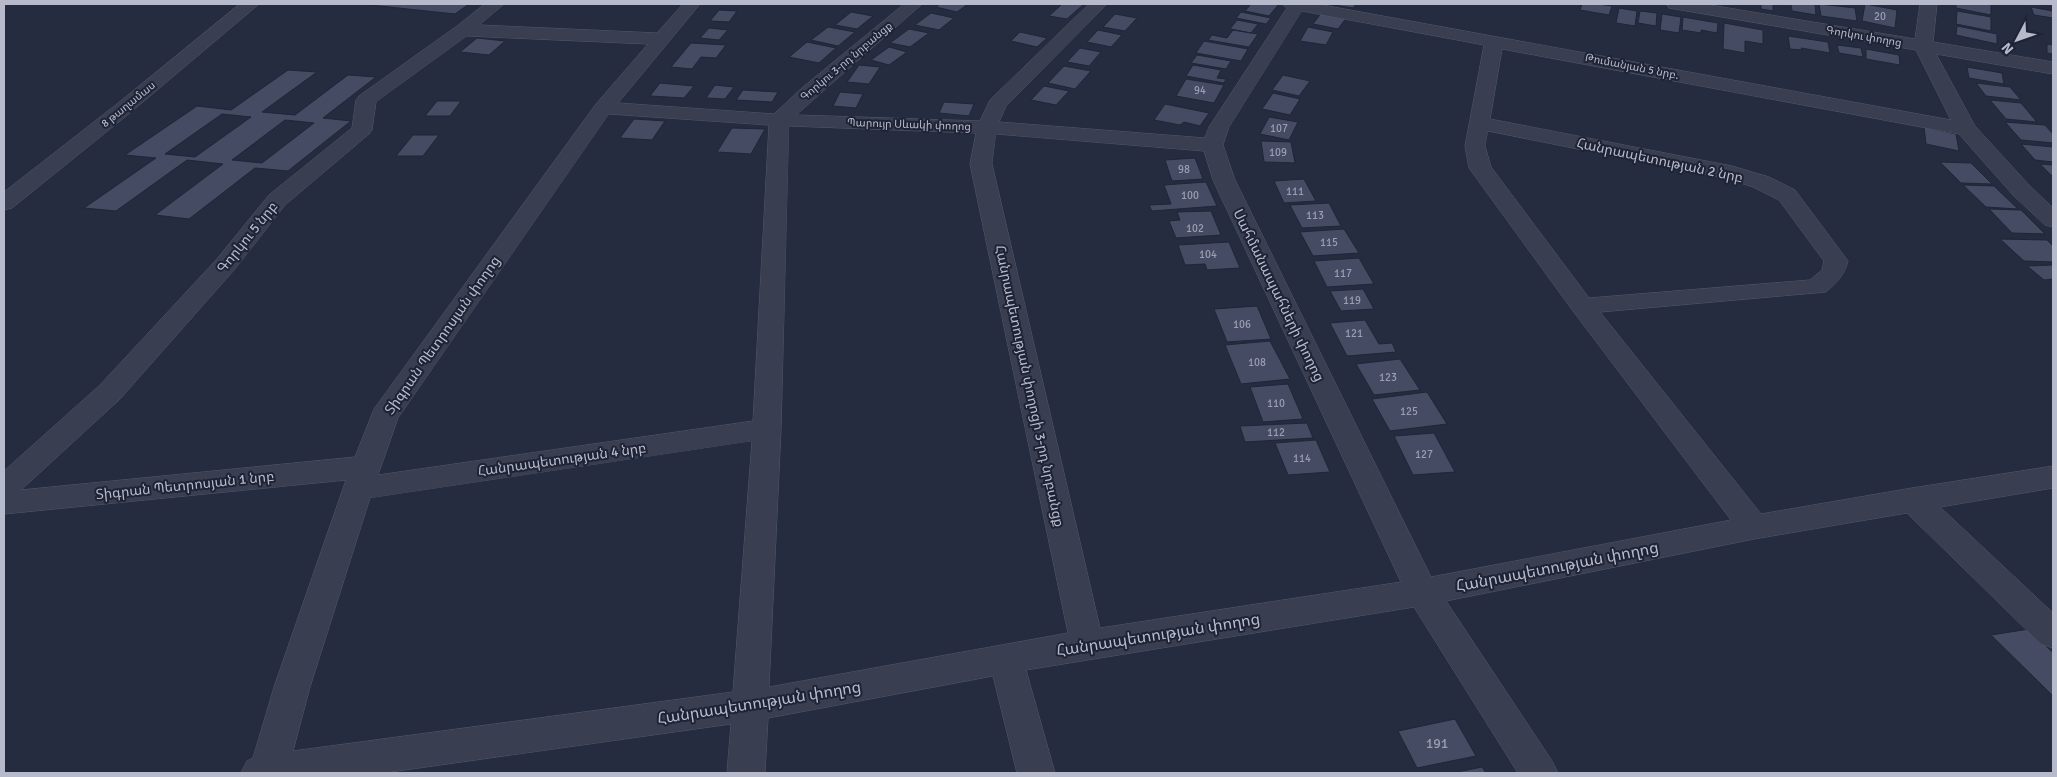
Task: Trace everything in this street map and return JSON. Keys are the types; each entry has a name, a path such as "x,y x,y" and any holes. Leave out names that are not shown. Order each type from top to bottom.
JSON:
{"street":[{"name":"8 թաղամաս","path":"4,204 250,4"},
{"name":"Գորկու 5 նրբ","path":"4,488 110,392 225,265 277,200 362,130 366,100 463,30 495,4"},
{"name":"Տիգրան Պետրոսյան փողոց","path":"264,773 384,416 604,108 692,4"},
{"name":"Գորկու 3-րդ նրբանցք","path":"779,120 810,91 914,4"},
{"name":"Հանրապետության փողոցի 3-րդ նրբանցք","path":"1087,644 981,164 987,127 997,104 1099,4"},
{"path":"1213,144 1219,126 1295,4"},
{"name":"Թումանյան 5 նրբ.","path":"1295,4 1966,128"},
{"name":"Գորկու փողոց","path":"1675,4 2053,68"},
{"path":"1929,4 1923,46 1966,128 2021,190 2053,220"},
{"path":"463,30 662,39"},
{"path":"1494,41 1475,146 1480,168 1582,306 1754,527"},
{"name":"Պարույր Սևակի փողոց","path":"604,108 779,120 987,127 1213,144"},
{"path":"746,773 748,706 767,429 779,120"},
{"name":"Հանրապետության 2 նրբ","path":"1479,123 1732,173 1761,182 1787,195 1836,261 1833,273 1817,287 1582,306"},
{"name":"Սահմանապահների փողոց","path":"1213,144 1224,180 1422,592 1539,773"},
{"path":"2021,190 2053,192"},
{"name":"Հանրապետության 4 նրբ","path":"362,478 767,429"},
{"name":"Հանրապետության փողոց","path":"264,773 748,706 1087,644 1422,592 1754,527 1912,499 2053,477"},
{"name":"Տիգրան Պետրոսյան 1 նրբ","path":"4,503 362,478"},
{"path":"1912,499 2053,634"},
{"path":"1006,659 1036,773"}],"building":[{"path":"469,4 455,14 370,5"},
{"path":"940,4 968,4 957,12 936,7"},
{"path":"1062,4 1084,4 1067,19 1049,16"},
{"path":"1251,4 1279,4 1269,16 1245,11"},
{"path":"1328,4 1356,4 1353,8"},
{"path":"1582,4 1612,6 1609,15 1580,10"},
{"path":"1761,4 1773,4 1773,11 1761,9"},
{"path":"1791,4 1815,4 1816,15 1792,11"},
{"path":"1819,4 1855,8 1857,21 1821,16"},
{"path":"1865,4 1897,10 1895,28 1862,21"},
{"path":"1956,4 1991,4 1991,15 1956,8"},
{"path":"2031,7 2053,11 2053,18 2034,15"},
{"path":"1619,8 1637,11 1635,26 1616,23"},
{"path":"719,10 737,11 729,22 710,21"},
{"path":"1640,11 1657,13 1656,26 1638,23"},
{"path":"1957,11 1991,17 1991,31 1956,24"},
{"path":"851,12 873,16 857,29 835,25"},
{"path":"1241,12 1271,18 1266,24 1236,18"},
{"path":"1322,12 1347,17 1338,29 1313,24"},
{"path":"931,13 954,18 939,30 915,25"},
{"path":"1115,14 1137,18 1125,31 1103,27"},
{"path":"1662,14 1681,17 1679,33 1660,30"},
{"path":"1683,17 1718,23 1717,33 1701,30 1701,33 1682,30"},
{"path":"1237,20 1258,24 1251,33 1230,29"},
{"path":"1724,23 1763,30 1763,44 1745,41 1745,53 1723,49"},
{"path":"1957,26 1997,34 1997,44 1956,35"},
{"path":"828,27 855,32 838,46 811,40"},
{"path":"1308,27 1333,32 1326,45 1300,41"},
{"path":"709,28 728,30 719,40 700,38"},
{"path":"909,29 929,33 910,47 890,43"},
{"path":"1098,30 1122,35 1111,47 1087,42"},
{"path":"1233,30 1258,34 1249,47 1208,40 1212,35 1227,38"},
{"path":"1020,32 1047,38 1037,47 1011,41"},
{"path":"1788,36 1828,42 1830,53 1801,48 1802,50 1790,49"},
{"path":"477,38 505,41 489,55 460,52"},
{"path":"1204,41 1248,49 1241,61 1196,53"},
{"path":"807,42 836,48 819,63 789,57"},
{"path":"691,43 726,45 716,58 701,57 692,69 671,67"},
{"path":"2047,44 2053,45 2053,54 2047,53"},
{"path":"1837,45 1861,48 1863,57 1839,53"},
{"path":"889,47 907,52 889,65 871,60"},
{"path":"1080,48 1101,52 1089,66 1067,62"},
{"path":"1866,49 1899,55 1900,65 1866,59"},
{"path":"1197,55 1231,61 1226,69 1191,63"},
{"path":"859,65 880,67 869,84 847,82"},
{"path":"1193,65 1221,70 1217,78 1226,79 1224,83 1186,76"},
{"path":"1064,66 1091,71 1075,89 1048,83"},
{"path":"1967,67 2002,73 2004,84 1969,78"},
{"path":"288,70 317,72 262,112 295,115 348,75 376,77 323,118 351,121 288,171 255,168 189,219 155,215 223,164 187,160 116,211 84,208 156,158 125,155 197,106 231,110","holes":["222,114 251,117 195,157 165,154","285,120 314,123 262,163 232,160"]},
{"path":"1283,75 1310,81 1299,96 1272,90"},
{"path":"1186,79 1224,85 1214,103 1176,96"},
{"path":"660,83 694,86 684,98 650,96"},
{"path":"1976,83 2010,87 2021,100 1986,96"},
{"path":"715,85 734,87 725,99 706,98"},
{"path":"1044,86 1069,91 1056,105 1031,100"},
{"path":"743,90 778,92 772,102 736,100"},
{"path":"840,92 863,94 856,108 833,106"},
{"path":"1273,93 1300,99 1290,115 1262,109"},
{"path":"1990,100 2021,103 2037,122 2006,119"},
{"path":"437,101 461,101 450,116 425,116"},
{"path":"944,102 974,104 969,116 939,113"},
{"path":"1165,104 1209,113 1200,126 1184,122 1180,125 1154,120"},
{"path":"1269,117 1298,122 1289,140 1260,134"},
{"path":"634,119 665,121 652,140 620,138"},
{"path":"2005,122 2045,125 2053,134 2053,143 2021,140"},
{"path":"1924,127 1956,134 1959,151 1926,144"},
{"path":"732,128 765,129 751,154 717,152"},
{"path":"413,135 439,135 423,156 396,156"},
{"path":"1261,141 1291,142 1295,163 1264,162"},
{"path":"2021,144 2053,147 2053,162 2035,160"},
{"path":"1195,158 1203,179 1172,181 1165,160"},
{"path":"1940,162 1971,163 1992,184 1961,183"},
{"path":"2040,164 2053,165 2053,177"},
{"path":"1304,179 1316,201 1284,203 1274,181"},
{"path":"1206,182 1217,206 1152,211 1149,205 1171,204 1164,185"},
{"path":"1963,185 1994,186 2018,209 1986,207"},
{"path":"1329,203 1341,226 1302,228 1290,205"},
{"path":"1989,209 2021,210 2045,234 2012,233"},
{"path":"1211,211 1221,235 1176,238 1169,221 1180,220 1177,212"},
{"path":"1344,229 1359,253 1313,256 1300,232"},
{"path":"2000,239 2047,240 2053,246 2053,262 2024,261"},
{"path":"1229,242 1240,268 1207,270 1205,264 1185,265 1178,245"},
{"path":"1359,258 1374,284 1327,287 1314,261"},
{"path":"2053,265 2053,279 2044,280 2027,266"},
{"path":"1363,289 1374,309 1341,311 1330,291"},
{"path":"1257,306 1271,339 1227,342 1214,309"},
{"path":"1365,320 1379,344 1392,343 1396,352 1347,356 1330,323"},
{"path":"1270,341 1290,379 1241,384 1225,345"},
{"path":"1400,359 1420,390 1374,395 1356,364"},
{"path":"1288,384 1303,419 1263,422 1250,387"},
{"path":"1427,392 1447,424 1390,431 1372,399"},
{"path":"1307,423 1313,438 1245,442 1240,426"},
{"path":"1434,433 1455,472 1413,475 1394,436"},
{"path":"1316,440 1330,472 1288,475 1275,443"},
{"path":"2029,629 2053,653 2053,696 1991,635"},
{"path":"1455,719 1476,756 1417,768 1398,731"},
{"path":"1482,767 1486,773 1452,773"}]}
